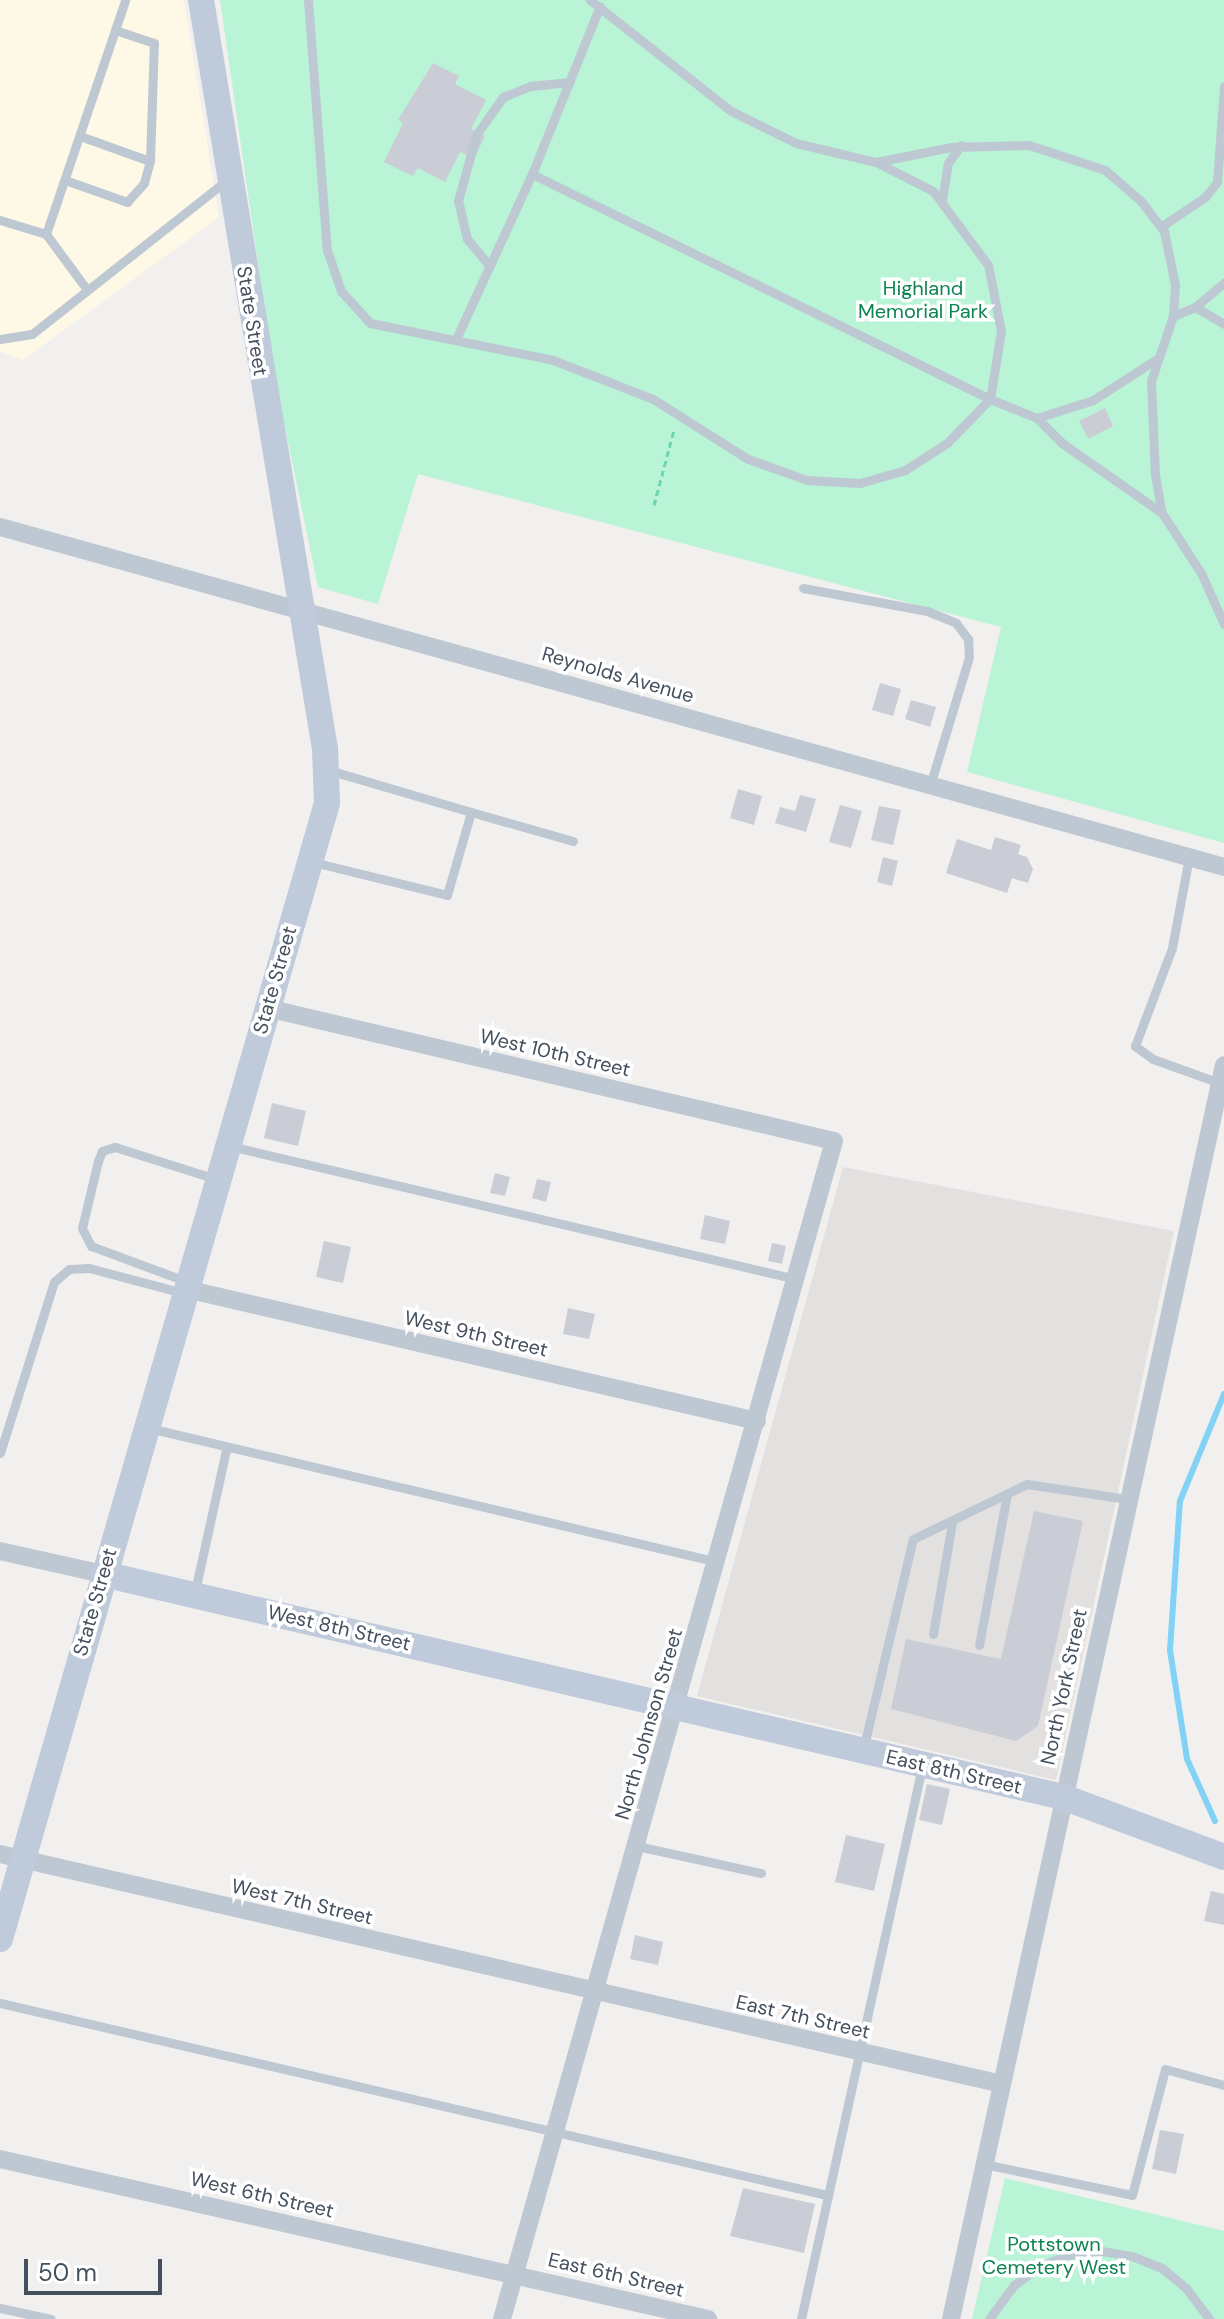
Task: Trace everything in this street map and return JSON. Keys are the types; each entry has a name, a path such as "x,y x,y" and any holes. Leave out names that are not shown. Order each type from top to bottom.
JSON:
{"street":[{"name":"State Street","path":"0,1939 12,1857 103,1574 327,803 326,770 201,0"},
{"name":"Reynolds Avenue","path":"0,527 1224,867"},
{"name":"West 10th Street","path":"267,1008 834,1141"},
{"name":"North York Street","path":"951,2319 1220,1074"},
{"name":"North Johnson Street","path":"502,2319 678,1706 834,1141"},
{"name":"West 9th Street","path":"186,1288 757,1421"},
{"name":"West 8th Street","path":"0,1551 678,1706"},
{"name":"East 8th Street","path":"678,1706 1063,1797 1224,1857"},
{"name":"West 7th Street","path":"12,1857 595,1992"},
{"name":"East 7th Street","path":"595,1992 1002,2084"},
{"name":"West 6th Street","path":"0,2159 515,2274"},
{"name":"East 6th Street","path":"515,2274 708,2319"}],"lane":[{"path":"46,234 125,0"},
{"path":"308,0 319,199 327,250 341,291 370,323 553,360 653,399 785,476 860,483 928,458 990,399 1001,331 993,280 983,257 942,200 876,162 818,151 749,122 590,0"},
{"path":"456,339 532,174 600,6"},
{"path":"65,180 127,202 144,183 150,161 154,43 115,30"},
{"path":"488,264 467,239 458,201 476,135 503,97 530,86 570,82"},
{"path":"1162,226 1192,208 1217,182 1224,86"},
{"path":"80,136 150,161"},
{"path":"876,162 961,145 1014,143 1082,159 1117,178 1162,226 1175,285 1173,316 1155,360 1149,419 1162,513"},
{"path":"942,200 948,163 961,145"},
{"path":"532,174 990,399 1037,418 1062,443 1162,513 1201,573 1224,624"},
{"path":"0,339 32,334 85,287 229,178"},
{"path":"0,220 46,234 85,287"},
{"path":"1173,316 1195,307 1224,283"},
{"path":"1195,307 1224,324"},
{"path":"1037,418 1093,400 1155,360"},
{"path":"803,588 927,611 956,623 968,639 969,657 930,785"},
{"path":"326,770 573,841"},
{"path":"310,861 447,895 471,812"},
{"path":"1189,857 1172,948 1135,1046 1153,1059 1220,1074"},
{"path":"227,1146 796,1279"},
{"path":"186,1288 91,1246 82,1228 98,1161 102,1151 115,1147 217,1179"},
{"path":"0,1453 54,1282 69,1269 89,1268 186,1288"},
{"path":"146,1427 718,1562"},
{"path":"194,1595 227,1446"},
{"path":"863,1750 913,1539 952,1523 1027,1484 1127,1499"},
{"path":"979,1645 1007,1494"},
{"path":"933,1634 952,1523"},
{"path":"801,2319 922,1764"},
{"path":"637,1846 761,1873"},
{"path":"0,2003 827,2195"},
{"path":"984,2164 1132,2195 1165,2069 1224,2085"},
{"path":"989,2319 1014,2285 1040,2266 1069,2255 1101,2251 1132,2256 1162,2268 1186,2288 1209,2319"},
{"path":"0,2308 51,2319"}],"path":[{"path":"654,505 678,414"}],"shaded area":[{"path":"0,0 184,0 219,217 23,360 0,352"},
{"path":"843,1167 1174,1231 1056,1780 697,1696"}],"green space":[{"name":"Highland Memorial Park","path":"220,0 1224,0 1224,843 967,772 1001,627 418,474 378,604 318,587 274,374"},
{"name":"Pottstown Cemetery West","path":"1005,2178 1224,2231 1224,2319 972,2319"}],"building":[{"path":"433,63 459,76 455,84 486,100 471,129 485,136 474,159 460,152 445,182 418,168 413,176 384,162 403,123 398,120"},
{"path":"1105,408 1113,426 1088,439 1079,421"},
{"path":"880,683 901,689 893,716 872,710"},
{"path":"911,700 936,707 930,727 905,719"},
{"path":"738,789 762,796 754,825 730,818"},
{"path":"800,795 816,799 806,832 775,823 780,807 795,811"},
{"path":"840,805 862,811 851,848 829,842"},
{"path":"879,806 901,810 893,845 871,840"},
{"path":"995,837 1021,845 1018,854 1027,857 1033,869 1028,883 1012,878 1007,893 946,873 957,839 991,850"},
{"path":"883,857 898,861 892,886 877,882"},
{"path":"272,1103 306,1111 298,1146 264,1138"},
{"path":"495,1173 510,1177 505,1196 490,1193"},
{"path":"537,1179 551,1182 546,1202 532,1198"},
{"path":"705,1215 730,1221 725,1244 700,1239"},
{"path":"324,1241 351,1247 343,1283 316,1277"},
{"path":"772,1243 786,1246 782,1264 768,1261"},
{"path":"568,1308 595,1314 589,1339 563,1334"},
{"path":"1034,1511 1083,1521 1038,1726 1016,1741 891,1709 906,1639 1001,1659"},
{"path":"927,1784 950,1789 942,1825 919,1820"},
{"path":"846,1835 885,1844 874,1891 835,1882"},
{"path":"1211,1891 1224,1894 1224,1925 1204,1921"},
{"path":"635,1935 663,1942 658,1965 630,1959"},
{"path":"1160,2130 1184,2134 1176,2174 1152,2169"},
{"path":"743,2188 815,2204 804,2253 730,2236"}],"waterway":[{"path":"1215,1821 1187,1759 1170,1650 1180,1501 1224,1394"}]}
